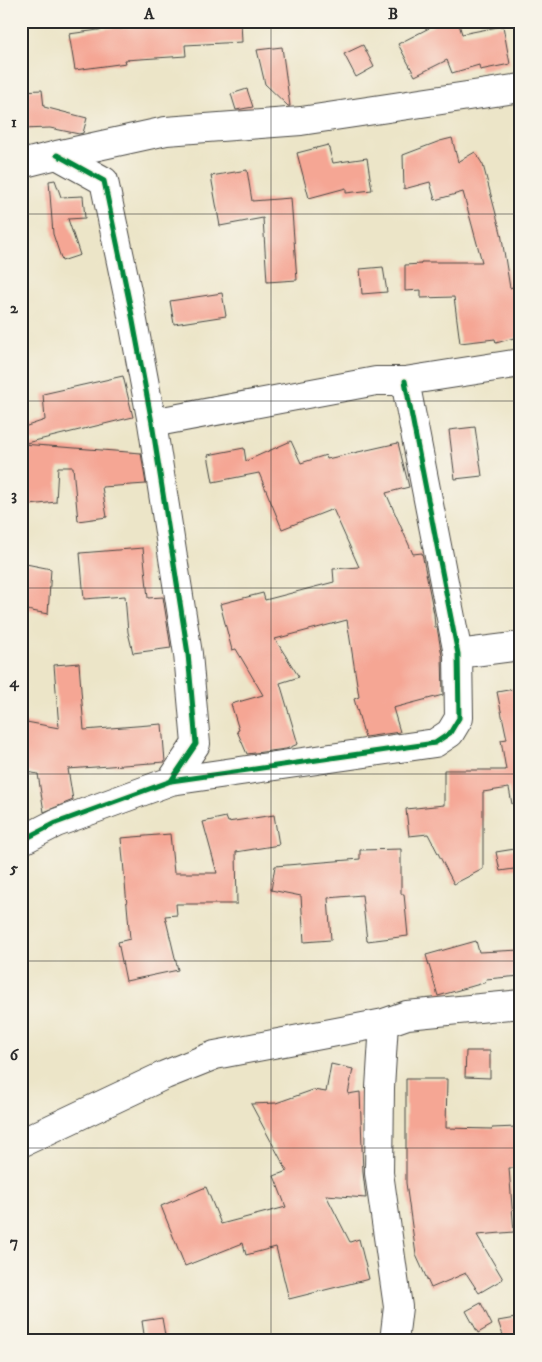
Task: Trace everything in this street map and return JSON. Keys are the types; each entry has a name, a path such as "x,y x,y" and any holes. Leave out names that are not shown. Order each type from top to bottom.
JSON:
{"street":[{"path":"21,164 57,154 166,132 301,121 521,88"},
{"path":"119,142 104,182 130,305 168,519 188,654 196,744 224,774"},
{"path":"57,154 104,182"},
{"path":"152,422 376,381 405,380 521,363"},
{"path":"21,841 56,823 171,781 435,743 450,732 459,718 458,654 405,380"},
{"path":"458,654 521,646"},
{"path":"171,781 196,744"},
{"path":"21,1143 165,1075 215,1055 384,1023 407,1015 521,1004"},
{"path":"384,1023 380,1088 379,1173 398,1307 394,1341"}],"building":[{"path":"182,21 241,21 242,42 185,45 186,56 125,60 126,63 75,70 69,34"},
{"path":"432,21 458,21 462,34 503,26 510,64 480,70 479,65 452,73 447,60 415,76 398,44 433,26"},
{"path":"363,45 374,67 356,77 344,54"},
{"path":"282,47 290,106 265,84 257,50"},
{"path":"247,89 253,107 236,110 231,94"},
{"path":"42,90 44,107 87,118 83,133 79,134 50,128 21,129 21,91"},
{"path":"452,138 458,162 475,152 483,165 501,233 510,288 515,286 521,309 521,336 496,343 495,339 460,343 454,297 421,298 421,290 405,291 405,265 421,264 421,262 482,262 463,192 435,200 430,182 404,189 403,155"},
{"path":"328,145 333,163 367,158 372,190 346,193 346,188 309,198 297,153"},
{"path":"247,170 252,201 291,198 297,280 267,282 263,218 220,226 211,176"},
{"path":"55,180 61,197 83,196 85,218 68,219 80,255 62,261 53,234 49,181"},
{"path":"383,267 387,292 362,294 360,269"},
{"path":"222,293 226,316 174,324 170,301"},
{"path":"123,376 133,417 22,444 141,453 146,484 102,487 107,517 78,521 73,467 58,467 56,502 21,506 21,428 45,420 43,394"},
{"path":"475,427 482,476 455,479 449,430"},
{"path":"291,441 301,463 326,455 327,459 398,443 409,487 386,493 413,554 422,553 442,656 443,695 393,708 400,732 365,737 354,699 359,697 347,620 275,639 299,677 280,683 298,744 286,749 247,754 237,731 239,730 231,704 263,695 236,649 232,650 220,604 263,593 265,600 334,582 333,569 359,567 333,509 282,529 259,473 213,482 208,455 244,448 246,461"},
{"path":"143,548 148,598 163,597 171,648 133,653 128,632 125,596 84,599 80,553"},
{"path":"21,563 51,569 48,614 21,609"},
{"path":"79,663 84,730 162,724 165,762 68,769 73,800 44,812 38,774 21,771 21,721 59,728 54,665"},
{"path":"514,689 521,721 521,803 512,804 509,788 483,792 483,869 454,884 428,834 409,836 406,809 444,805 444,770 506,770 501,740 507,739 497,692"},
{"path":"274,815 279,845 236,852 237,904 176,904 177,915 165,916 178,970 126,981 118,942 130,939 121,838 170,834 174,873 217,873 203,822 226,817 228,822"},
{"path":"521,848 521,868 500,871 496,852"},
{"path":"401,849 401,894 404,894 408,936 367,941 362,895 328,898 331,940 304,942 301,896 271,890 275,866 360,859 360,850"},
{"path":"476,941 479,952 521,950 521,976 486,979 487,982 438,996 426,955"},
{"path":"466,1051 490,1051 490,1078 465,1077"},
{"path":"331,1064 353,1069 348,1094 360,1092 363,1173 366,1198 326,1195 350,1242 359,1239 369,1279 289,1299 276,1247 246,1255 243,1243 185,1266 161,1206 206,1187 221,1224 286,1207 274,1176 287,1171 251,1104 276,1103 313,1090 326,1092"},
{"path":"406,1079 447,1079 446,1128 492,1129 517,1127 519,1168 509,1168 514,1232 477,1235 503,1279 479,1293 466,1273 431,1288 416,1255 406,1183"},
{"path":"481,1303 492,1325 478,1333 466,1311"},
{"path":"521,1317 521,1341 505,1341 498,1321"},
{"path":"162,1318 166,1341 145,1341 142,1321"}],"cycle path":[{"path":"57,155 104,181 152,423 188,654 196,744 171,781"},
{"path":"21,841 56,823 171,781 435,743 450,733 459,718 458,654 405,381"}]}
